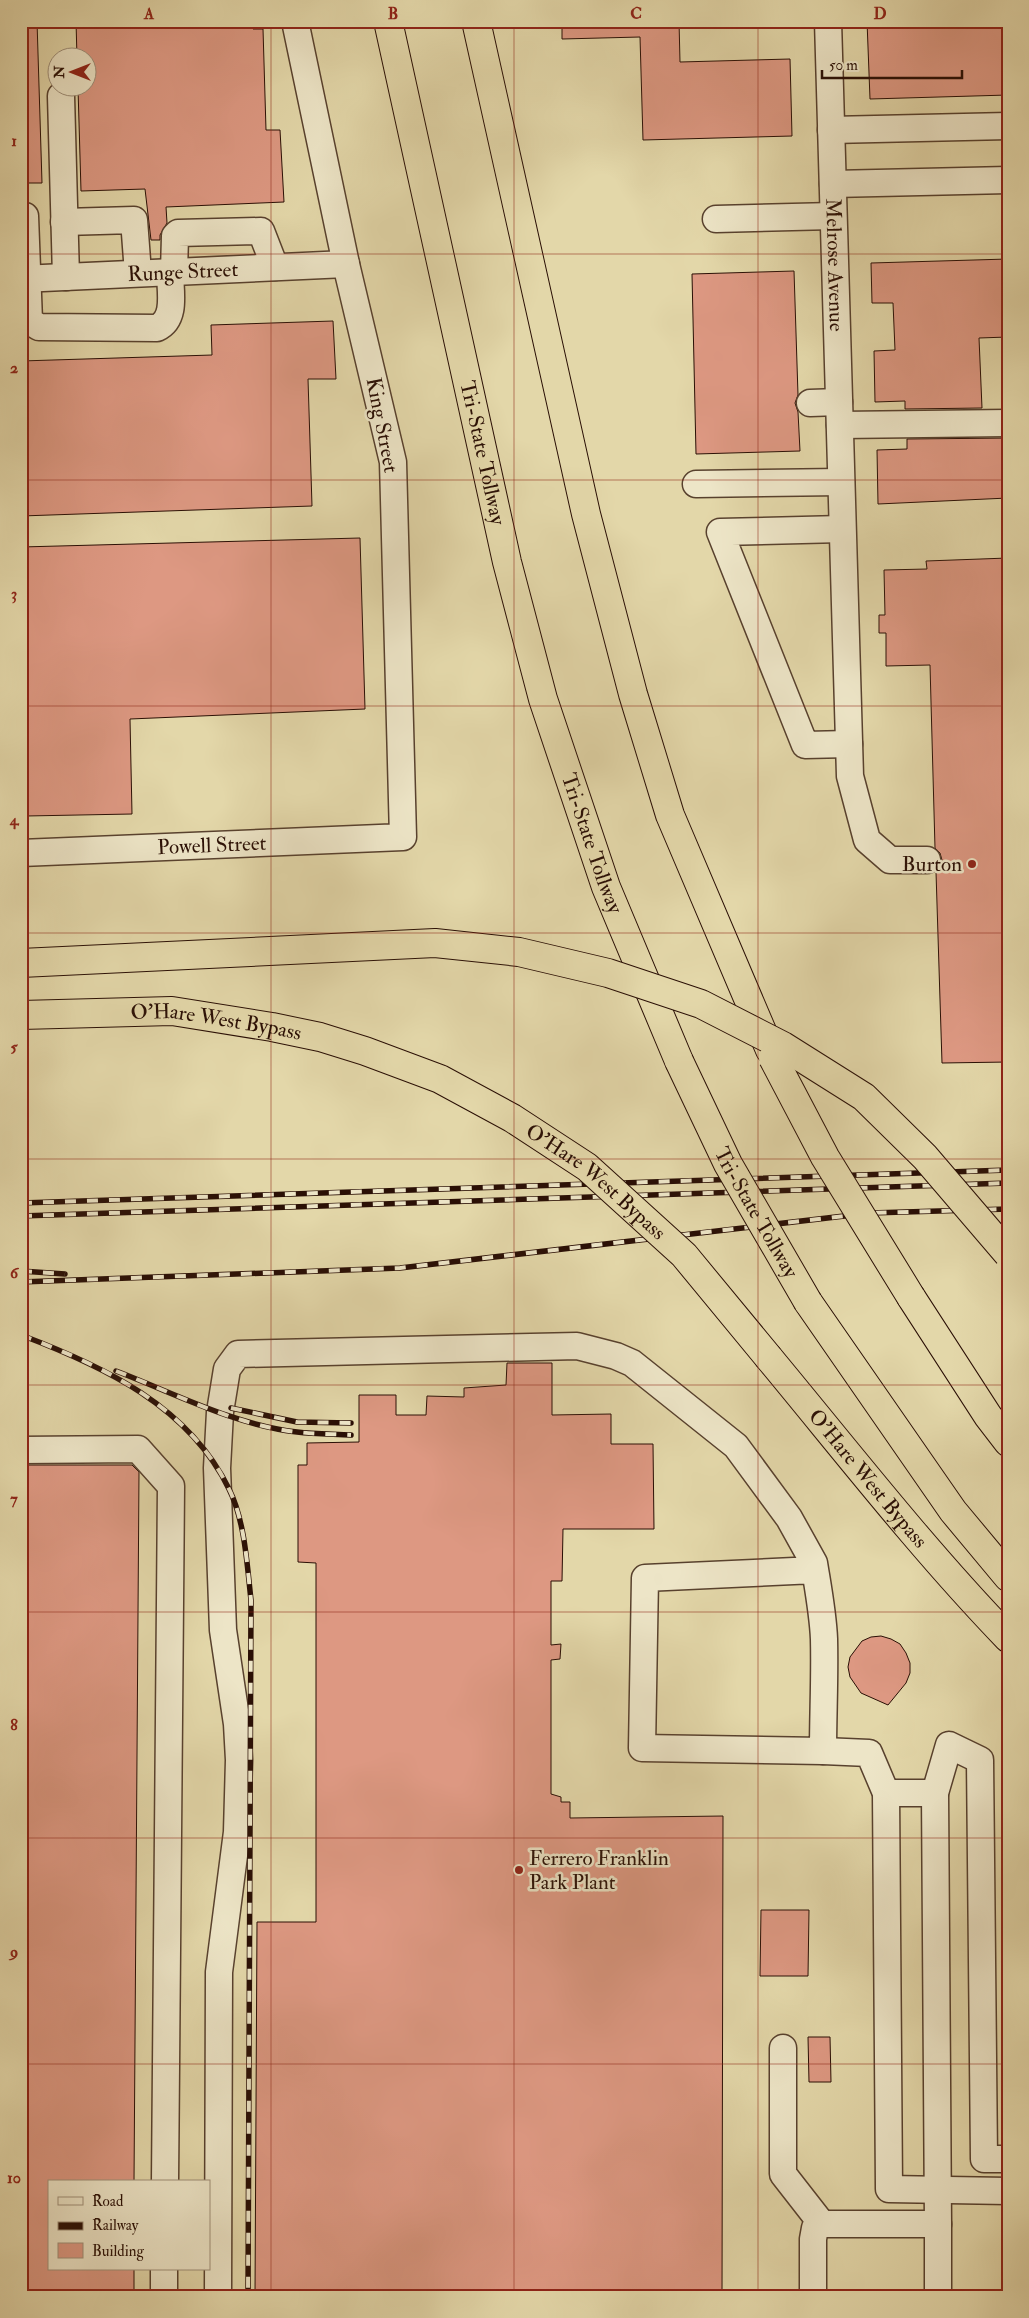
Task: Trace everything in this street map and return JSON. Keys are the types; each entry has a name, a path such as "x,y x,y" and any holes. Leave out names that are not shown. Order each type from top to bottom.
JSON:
{"highway":[{"name":"Tri-State Tollway","path":"388,21 505,552 543,699 606,886 679,1061 728,1164 808,1302 953,1510 1008,1576"},
{"path":"476,21 586,514 633,694 670,815 773,1058 825,1157 911,1297 1008,1442"},
{"path":"21,963 435,943 519,952 608,973 702,1004 783,1046 864,1097 925,1157 1008,1254"},
{"name":"O'Hare West Bypass","path":"21,1015 172,1011 272,1027 320,1037 365,1051 440,1079 512,1118 587,1167 684,1255 894,1509 977,1606 1008,1638"}],"street":[{"name":"King Street","path":"294,21 346,264 393,462 403,838"},
{"name":"Melrose Avenue","path":"828,21 850,776 867,840 890,860 927,860"},
{"path":"61,98 66,277"},
{"path":"831,130 1008,126"},
{"path":"832,184 1008,180"},
{"path":"21,216 25,216 25,278 30,321 38,327 157,328 166,324 170,316 175,236 178,233 260,231 274,267"},
{"path":"716,219 834,216"},
{"path":"64,222 134,220 138,274"},
{"name":"Runge Street","path":"25,278 346,264"},
{"path":"810,403 839,414 1008,424"},
{"path":"696,484 841,482"},
{"path":"842,519 720,532 804,745 849,744"},
{"name":"Powell Street","path":"21,852 403,838"},
{"path":"218,2297 219,1972 237,1832 239,1760 237,1724 223,1630 217,1468 220,1412 227,1369 238,1354 577,1346 616,1356 632,1363 736,1446 789,1518 814,1563 824,1639 823,1751"},
{"path":"21,1450 138,1449 170,1486 165,2180"},
{"path":"815,1570 645,1578 642,1748 869,1753 886,1794 889,2189 938,2189 996,2190 980,1760 949,1745 935,1792 938,2189 938,2297"},
{"path":"886,1794 935,1792"},
{"path":"783,2048 783,2174 822,2224"},
{"path":"813,2297 813,2239 815,2228 822,2224 938,2224"},
{"path":"164,2270 164,2297"}],"building":[{"path":"21,21 37,21 42,183 21,183"},
{"path":"76,21 253,21 253,29 263,29 266,130 280,130 284,202 166,207 167,223 160,235 160,240 151,240 145,189 81,191 78,98 98,98 98,48 77,48"},
{"path":"562,21 679,21 680,62 790,59 792,136 643,140 640,37 562,39"},
{"path":"867,21 1008,21 1008,95 870,99"},
{"path":"1008,259 1008,337 979,338 982,408 905,409 905,401 875,402 874,351 895,350 893,303 872,303 871,263"},
{"path":"794,271 798,395 795,403 798,412 800,451 696,454 692,274"},
{"path":"333,321 336,379 308,379 312,506 21,516 21,361 212,355 211,325"},
{"path":"1008,438 1008,498 878,504 877,450 907,449 907,439"},
{"path":"360,538 365,709 130,719 132,814 26,816 21,687 21,547"},
{"name":"Burton","path":"1008,558 1008,1062 942,1063 936,872 942,860 940,853 935,848 930,665 886,666 886,633 879,633 879,615 885,615 884,570 927,569 926,561"},
{"name":"Ferrero Franklin Park Plant","path":"507,1363 552,1363 552,1415 611,1414 611,1444 653,1444 654,1529 563,1529 562,1581 551,1581 551,1645 561,1644 560,1659 551,1660 551,1794 561,1797 561,1802 570,1802 570,1818 723,1816 722,2297 255,2297 257,1922 316,1922 316,1563 298,1562 298,1465 307,1465 307,1443 359,1442 359,1395 396,1395 396,1415 426,1415 427,1396 464,1397 464,1388 506,1385"},
{"path":"21,1465 132,1465 139,1472 134,2180 48,2180 48,2270 134,2270 134,2297 21,2297"},
{"path":"881,1636 900,1644 910,1663 910,1673 906,1683 888,1705 861,1693 850,1677 848,1667 850,1657 862,1641 871,1637"},
{"path":"761,1910 809,1910 808,1976 760,1976"},
{"path":"808,2037 830,2037 831,2082 809,2082"}],"railway":[{"path":"21,1203 1008,1170"},
{"path":"21,1216 1008,1183"},
{"path":"21,1282 400,1268 870,1213 1008,1209"},
{"path":"21,1271 65,1274"},
{"path":"21,1335 82,1360 112,1375 141,1392 167,1412 191,1434 212,1460 229,1489 239,1515 251,1600 248,2297"},
{"path":"116,1371 250,1423 297,1432 351,1435"},
{"path":"231,1408 297,1422 351,1423"}],"place":[{"name":"Burton","path":"972,864"},
{"name":"Ferrero Franklin Park Plant","path":"519,1870"}]}
